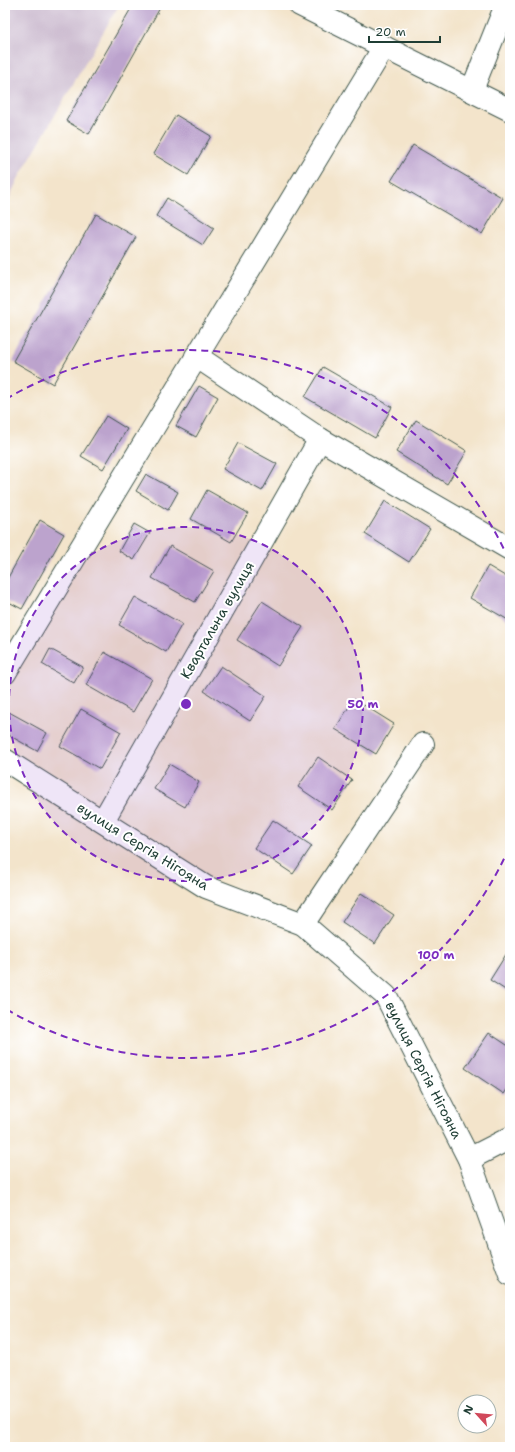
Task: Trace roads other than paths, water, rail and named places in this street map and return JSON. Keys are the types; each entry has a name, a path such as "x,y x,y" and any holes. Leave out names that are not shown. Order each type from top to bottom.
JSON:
{"street":[{"path":"300,5 510,110"},
{"path":"472,90 506,5"},
{"path":"5,673 384,46"},
{"path":"196,356 320,439 510,550"},
{"name":"Квартальна вулиця","path":"103,821 320,439"},
{"path":"304,924 423,744"},
{"name":"вулиця Сергія Нігояна","path":"5,760 206,887 304,924 386,996 470,1159 510,1274"},
{"path":"470,1159 510,1138"}]}
